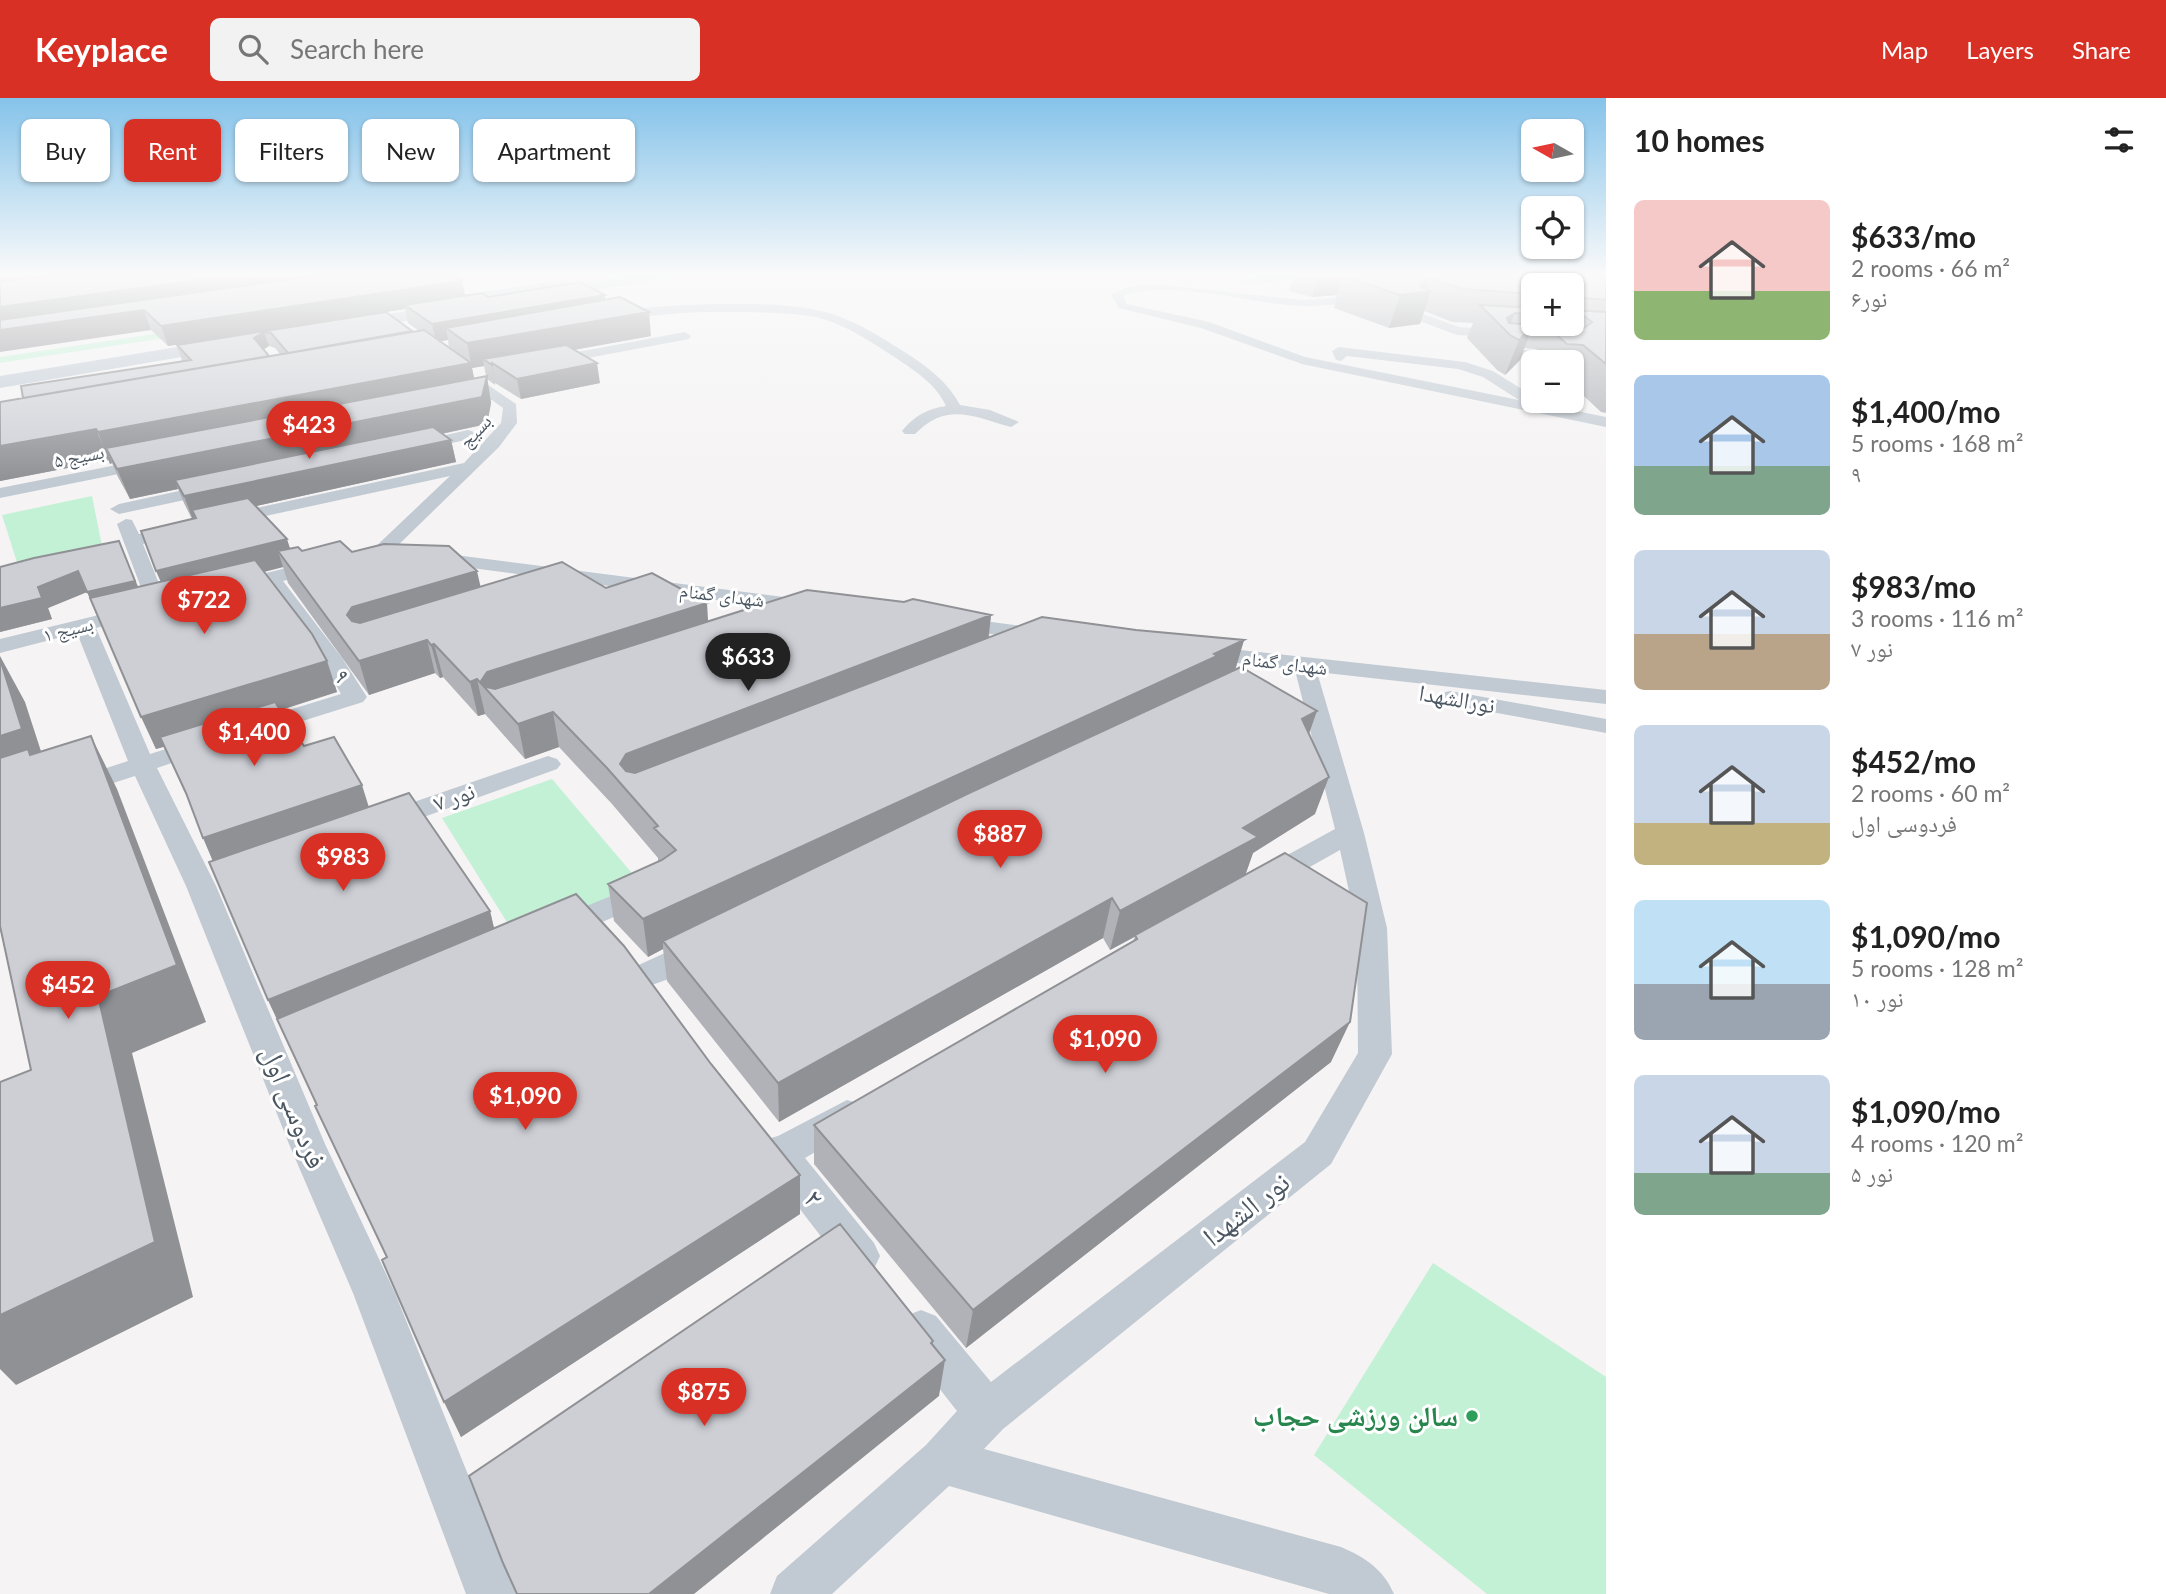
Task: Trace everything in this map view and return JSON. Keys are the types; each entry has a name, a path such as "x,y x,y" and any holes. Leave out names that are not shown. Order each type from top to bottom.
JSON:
{"main road":[{"path":"0,374 197,343"},
{"path":"0,382 219,343"}],"street":[{"path":"537,363 648,343"},
{"path":"879,343 931,375 948,392 955,410"},
{"path":"1256,343 1302,360 1521,405"},
{"path":"1341,360 1339,351 1460,365 1488,374 1521,394"},
{"path":"1503,354 1606,359"},
{"name":"بسیج","path":"380,551 494,444 509,423 511,407 495,395 477,374"},
{"path":"440,406 495,395"},
{"path":"910,431 925,416 955,410 981,411 1011,422"},
{"path":"1561,413 1606,422"},
{"path":"401,449 468,435"},
{"name":"بسیج ۵","path":"0,493 169,460"},
{"path":"132,541 467,467"},
{"path":"101,473 119,509 158,606"},
{"path":"119,509 227,486"},
{"path":"208,593 380,551"},
{"name":"شهدای گمنام","path":"380,551 823,608 771,625"},
{"name":"۹","path":"142,764 355,697 334,663 271,578"},
{"path":"547,593 592,579"},
{"name":"بسیج ۱","path":"0,646 183,600"},
{"path":"926,620 1055,636 997,655"},
{"name":"فردوسی اول","path":"84,625 142,764 215,882 284,1046 307,1144 374,1293 491,1594"},
{"name":"شهدای گمنام","path":"1181,650 1297,668 1606,697"},
{"path":"1249,681 1297,668"},
{"name":"نورالشهدا","path":"1297,668 1606,726"},
{"name":"نور الشهدا","path":"795,1594 942,1461 988,1413 1318,1153 1375,1054 1372,928 1350,833 1297,668"},
{"path":"54,794 142,764"},
{"name":"نور ۷","path":"359,831 548,764"},
{"path":"1240,894 1350,833"},
{"path":"538,939 655,888"},
{"path":"589,917 643,976 666,1008"},
{"path":"643,976 729,934"},
{"path":"779,1154 874,1099"},
{"name":"۲","path":"754,1123 988,1413"},
{"path":"942,1461 1341,1572 1368,1594"}],"green space":[{"path":"95,343 133,343 0,363 0,357"},
{"path":"92,496 104,556 21,575 2,515"},
{"path":"552,779 642,885 536,931 510,927 442,818"},
{"name":"سالن ورزشی حجاب","path":"1433,1263 1606,1377 1606,1594 1487,1594 1314,1455"}],"building":[{"path":"258,343 269,356 23,398 21,386 191,360 177,345"},
{"path":"279,343 345,343 288,353"},
{"path":"349,343 442,343 471,363 98,432 96,429 0,446 0,402"},
{"path":"1566,343 1606,343 1606,364 1583,345"},
{"path":"566,345 597,363 517,379 483,359"},
{"path":"487,376 482,397 117,469 106,448"},
{"path":"433,427 451,440 184,496 175,480"},
{"path":"248,498 287,539 156,571 141,531 196,518 192,510"},
{"path":"119,541 135,581 87,592 78,571 38,587 42,598 0,608 0,567"},
{"path":"340,541 352,552 384,544 449,546 477,571 352,607 347,615 352,621 360,623 562,562 606,588 652,573 707,603 487,672 481,681 487,687 495,689 807,590 904,602 913,599 991,615 626,754 620,764 626,771 635,773 1042,617 1136,630 1244,640 1214,654 1217,656 643,919 608,884 662,860 676,850 654,828 658,826 553,712 518,724 477,679 470,682 427,640 359,661 278,551 298,547 302,551"},
{"path":"255,560 312,634 327,661 141,717 90,598"},
{"path":"0,659 22,729 0,736"},
{"path":"1241,667 1317,711 1302,719 1329,777 1243,828 1258,837 1120,911 1112,898 778,1083 663,941 967,794"},
{"path":"275,702 304,746 334,737 362,785 203,838 160,737"},
{"path":"91,736 177,965 98,996 155,1242 0,1315 0,1082 31,1070 0,926 0,758 28,749 30,755"},
{"path":"409,793 490,911 268,1000 209,862"},
{"path":"1285,853 1367,903 1350,1022 973,1310 814,1125 1137,939 1135,935"},
{"path":"576,894 624,946 711,1064 800,1175 444,1402 382,1260 387,1257 277,1019"},
{"path":"840,1224 933,1341 931,1343 945,1360 649,1594 517,1594 469,1476"}],"place":[{"name":"سالن ورزشی حجاب","path":"1472,1416"}]}
